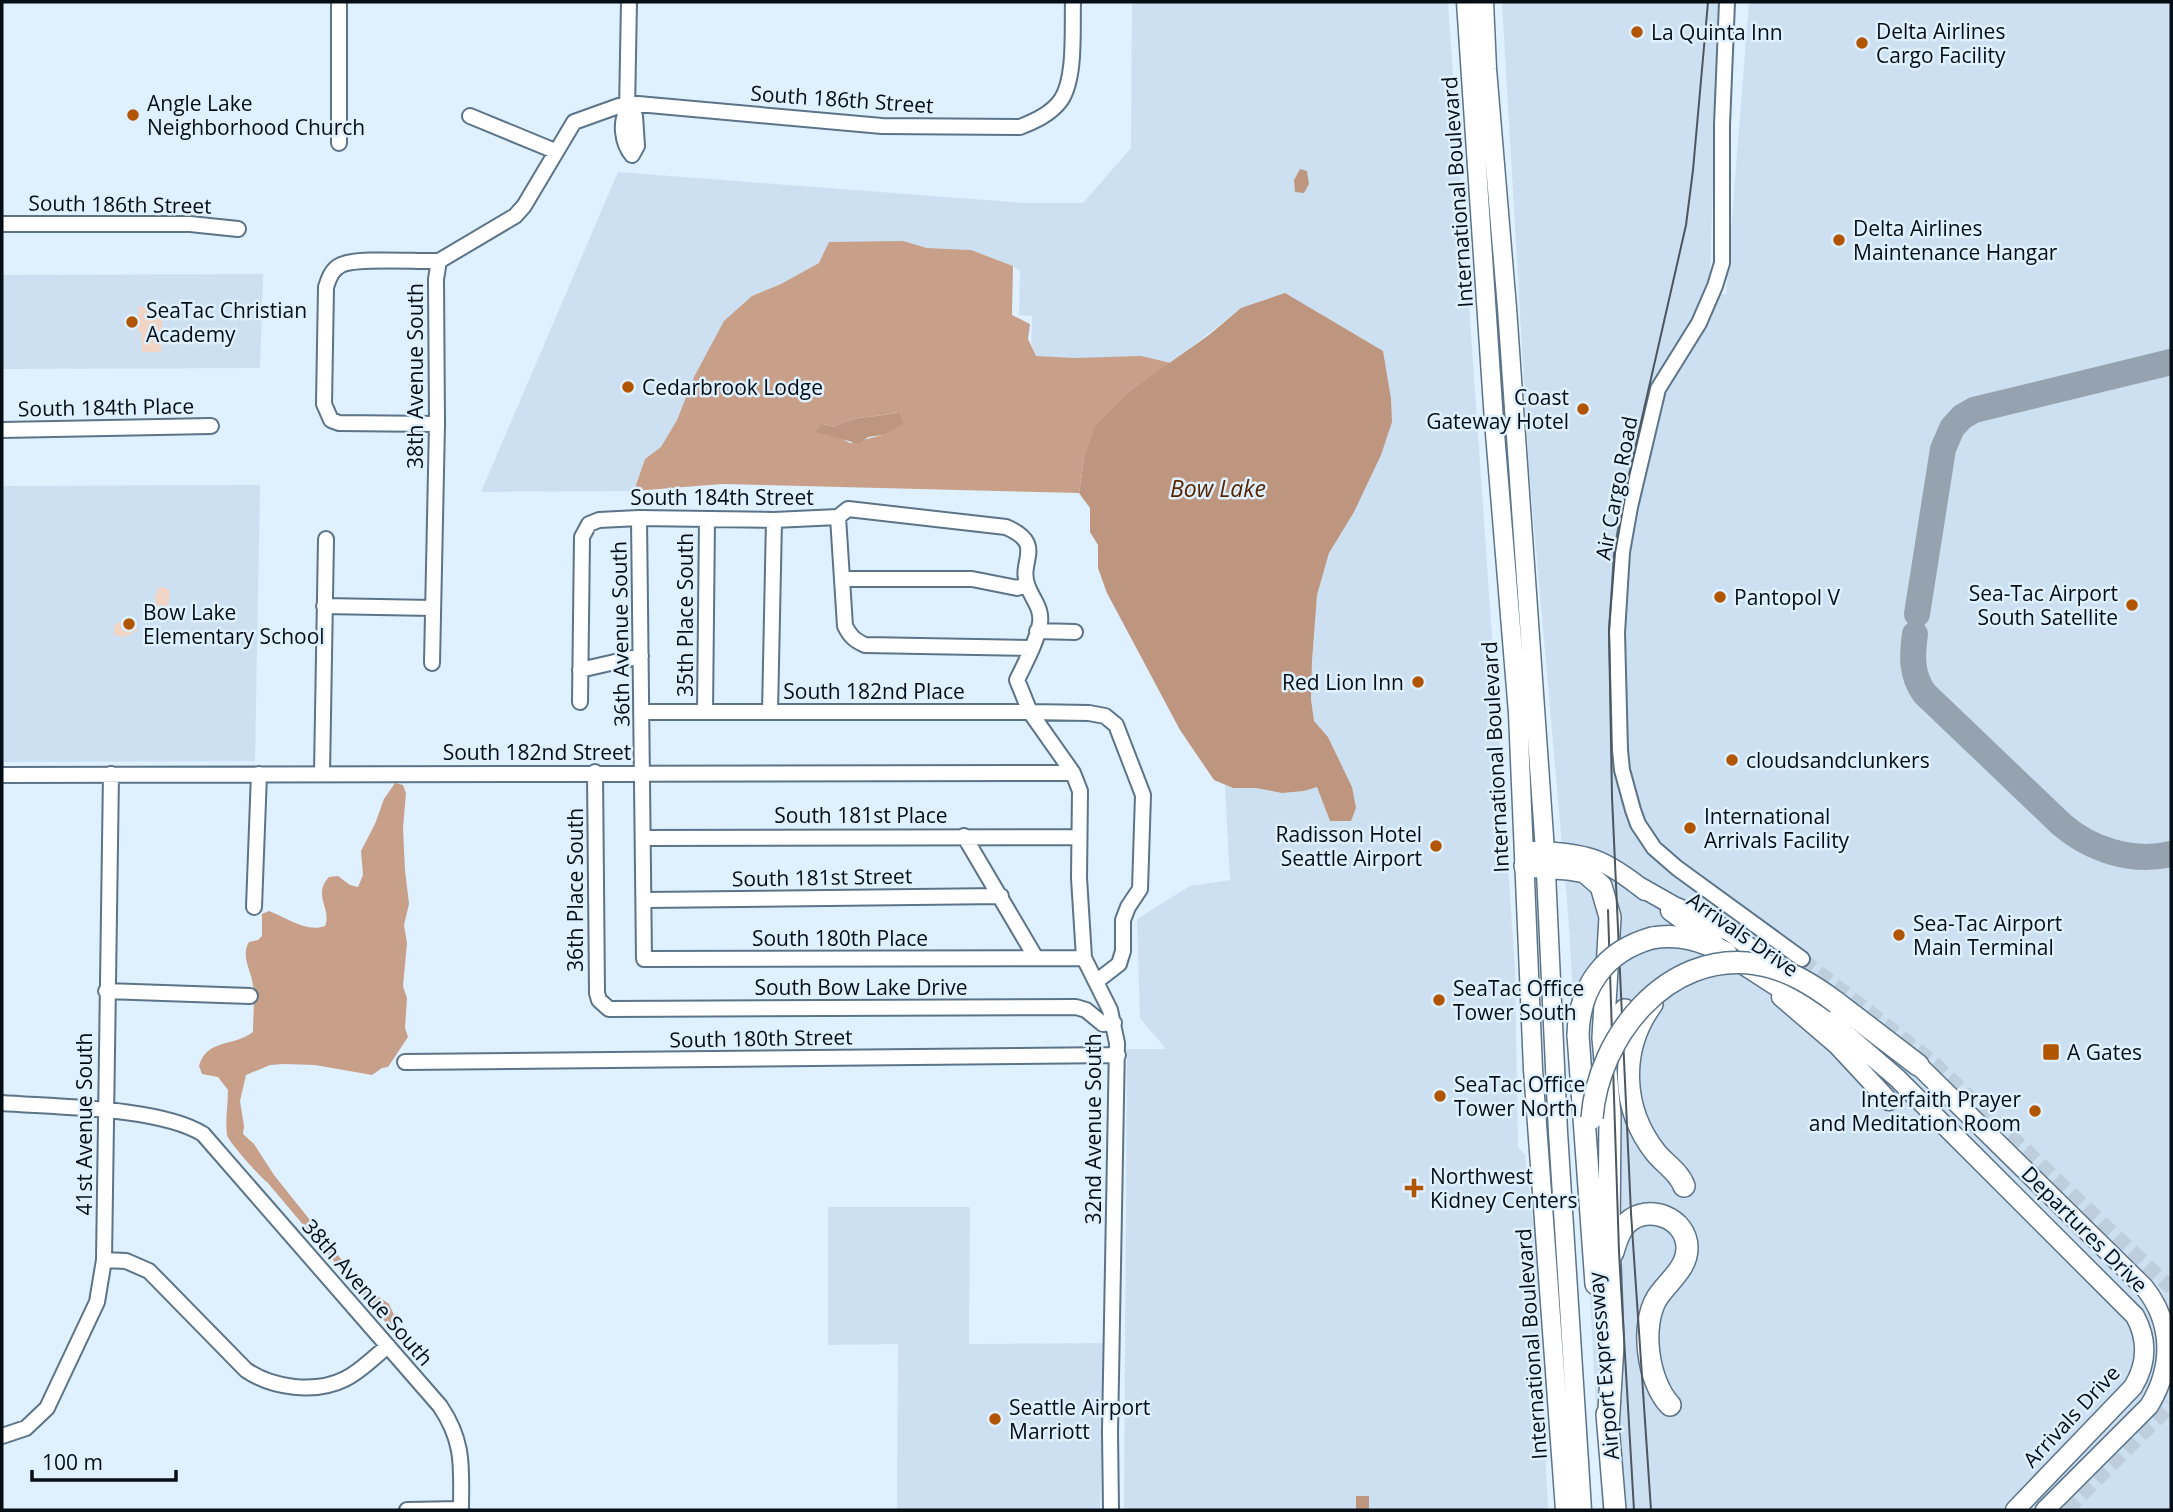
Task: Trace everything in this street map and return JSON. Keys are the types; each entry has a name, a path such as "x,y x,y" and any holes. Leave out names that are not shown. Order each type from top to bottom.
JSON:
{"highway":[{"path":"1535,859 1585,872 1597,881 1604,894 1611,924 1603,1028 1610,1115 1613,1344 1608,1428"},
{"path":"1592,1222 1578,1035 1581,1006 1592,980 1601,968 1623,950 1652,938 1689,938 1726,953"},
{"path":"1592,1222 1592,1118 1602,1069 1622,1030 1649,999 1688,974 1722,963 1757,964 1792,975 1831,1010 1918,1065"},
{"path":"1684,1186 1681,1178 1655,1152 1638,1122 1628,1087 1628,1068 1632,1044 1646,1013 1664,993 1688,974"},
{"path":"1604,1048 1608,1035 1625,1010"},
{"path":"1610,1271 1614,1248 1622,1228 1637,1216 1654,1214 1669,1218 1685,1236 1687,1251 1683,1265 1658,1296 1652,1309 1650,1324 1649,1354 1653,1377 1660,1392 1671,1405"},
{"name":"Airport Expressway","path":"1592,1222 1615,1510"}],"main road":[{"name":"International Boulevard","path":"1466,2 1517,713 1535,859 1533,1069 1565,1510"},
{"name":"International Boulevard","path":"1484,2 1507,308 1535,859 1558,1132 1583,1510"},
{"name":"Arrivals Drive","path":"1535,859 1572,852 1607,864 1764,980 1831,1010"},
{"name":"Arrivals Drive","path":"1637,885 1733,934 1778,972 1831,1010 2124,1304 2139,1324 2144,1342 2144,1361 2133,1387 2015,1510"},
{"path":"1764,980 1837,1045 1889,1101"},
{"name":"Departures Drive","path":"1918,1065 2144,1287 2165,1323 2168,1353 2157,1394 2149,1406 2045,1510"},
{"path":"1559,1409 1566,1405 1573,1366"},
{"path":"1559,1409 1568,1412 1576,1430"}],"street":[{"path":"339,2 339,143"},
{"path":"627,107 629,2"},
{"name":"South 186th Street","path":"627,107 882,126 1020,127 1039,119 1062,99 1070,69 1073,2"},
{"name":"Air Cargo Road","path":"1727,2 1722,125 1722,263 1699,323 1658,389 1625,534 1619,609 1618,712 1622,770 1638,824 1664,859 1802,958"},
{"name":"38th Avenue South","path":"432,663 437,424 436,279 439,261 515,216 524,206 574,122 627,107"},
{"path":"470,116 555,151"},
{"name":"South 186th Street","path":"2,223 190,224 238,229"},
{"path":"437,424 346,424 331,420 324,404 326,287 336,268 351,262 439,261"},
{"name":"South 184th Place","path":"2,430 211,426"},
{"name":"South 184th Street","path":"580,670 582,537 589,524 599,520 774,520 838,517 848,509 1006,527 1018,532"},
{"path":"838,517 845,626 849,635 865,645 1031,648"},
{"name":"36th Avenue South","path":"639,518 645,959"},
{"name":"35th Place South","path":"705,712 707,519"},
{"path":"770,712 774,520"},
{"name":"32nd Avenue South","path":"1018,532 1026,540 1028,548 1026,585 1038,605 1040,624 1017,680 1030,712 1073,773 1080,791 1080,920 1084,958 1097,981 1114,1023 1118,1055 1110,1432 1111,1510"},
{"path":"322,773 326,539"},
{"path":"843,579 972,579 1017,588 1026,585"},
{"path":"324,606 433,608"},
{"path":"1037,631 1075,632"},
{"path":"580,702 580,670 641,656"},
{"name":"South 182nd Place","path":"642,712 1030,712 1089,713 1105,716 1116,725 1143,795 1140,889 1128,906 1123,920 1119,964 1097,981"},
{"name":"South 182nd Street","path":"2,775 565,772 571,768 642,774 1073,773"},
{"name":"36th Place South","path":"595,772 597,993 603,1005"},
{"name":"41st Avenue South","path":"2,1436 26,1428 47,1408 97,1302 104,1260 111,774"},
{"path":"254,907 259,774"},
{"path":"964,836 1037,958"},
{"name":"South 181st Place","path":"643,838 1079,837"},
{"name":"South 181st Street","path":"644,900 1001,897"},
{"name":"South 180th Place","path":"645,959 1084,958"},
{"path":"106,990 250,996"},
{"name":"South Bow Lake Drive","path":"603,1005 618,1010 1076,1007 1086,1010 1103,1024 1114,1023"},
{"name":"South 180th Street","path":"405,1062 1118,1055"},
{"path":"2,1103 106,1111"},
{"name":"38th Avenue South","path":"106,1111 191,1126 203,1134 440,1406 455,1433 461,1453 461,1510"},
{"path":"104,1260 126,1261 149,1271 246,1370 261,1380 278,1385 325,1385 345,1379 388,1346"},
{"path":"407,1510 461,1510"}],"shaded area":[{"path":"1132,2 1448,2 1515,968 1518,1147 1525,1155 1536,1245 1548,1510 1124,1510 1127,1049 1166,1049 1140,1018 1137,919 1190,886 1230,880 1225,785 1282,793 1304,791 1317,786 1330,821 1352,787 1328,737 1314,721 1311,699 1312,661 1317,595 1329,553 1368,483 1384,368 1382,351 1241,308 1171,363 1031,362 1032,316 1019,315 1020,271 971,250 927,248 903,241 820,263 752,296 694,377 677,420 661,447 645,459 634,491 481,492 618,172 1024,203 1083,203 1131,148"},
{"path":"1502,2 1719,2 1710,273 1702,295 1726,294 1749,2 2171,2 2171,1510 1602,1510 1569,925 1529,469"},
{"path":"903,241 927,248 971,250 1013,266 1012,315 1030,324 1028,339 1036,356 1141,356 1171,363 1130,391 1084,459 1079,493 722,484 634,491 645,459 661,447 677,420 694,377 724,321 752,296 819,263 829,242","holes":["898,412 883,435 850,443 836,436 826,435 822,424 834,427 857,419"]},
{"name":"SeaTac Christian Academy","path":"263,274 260,368 2,369 2,275"},
{"path":"138,307 163,307 161,352 142,352 141,332 138,332"},
{"name":"Bow Lake Elementary School","path":"260,485 255,761 2,762 2,486"},
{"path":"159,587 167,588 170,593 167,609 164,611 158,609 155,597"},
{"path":"120,622 132,623 138,630 124,637 114,635 114,625"},
{"path":"395,783 403,785 406,793 403,828 409,904 404,925 407,943 403,986 407,998 405,1028 408,1037 388,1067 372,1075 315,1065 270,1065 246,1075 240,1101 243,1134 254,1144 274,1175 361,1284 389,1304 394,1315 392,1325 388,1325 233,1144 226,1130 228,1090 218,1077 202,1074 199,1066 208,1051 253,1032 254,992 246,953 249,942 262,936 262,914 269,911 303,926 325,926 326,914 322,896 324,884 329,877 338,876 350,885 358,887 363,875 361,851 384,799"},
{"path":"828,1207 970,1207 969,1344 1104,1343 1100,1510 897,1510 898,1344 828,1345"}],"water":[{"path":"1300,169 1307,171 1309,184 1304,193 1295,192 1294,180"},
{"name":"Bow Lake","path":"1285,293 1383,351 1391,399 1392,422 1381,455 1354,512 1329,553 1317,595 1311,699 1314,721 1328,737 1352,787 1356,808 1351,821 1330,821 1317,787 1282,793 1256,788 1233,788 1214,780 1180,730 1107,593 1098,568 1098,545 1090,532 1090,508 1079,493 1084,459 1095,426 1130,391 1209,335 1241,308"},
{"path":"899,412 903,424 883,435 868,437 859,444 816,432 822,424 834,427 857,419"},
{"path":"1356,1496 1369,1496 1369,1510 1356,1510"}],"taxiway":[{"path":"1917,614 1943,449 1952,428 1962,417 1974,410 2171,362"},
{"path":"1915,634 1913,665 1924,693 2061,824 2085,841 2113,852 2142,857 2171,854"}],"tunnel":[{"path":"1802,959 1932,1061 2171,1288"},
{"path":"2067,1510 2171,1405"}],"tram line":[{"path":"1651,1510 1631,1213 1612,797 1609,629 1615,553 1629,475 1686,225 1708,2"},
{"path":"1608,910 1619,1252 1634,1510"}],"place":[{"name":"La Quinta Inn","path":"1637,32"},
{"name":"Delta Airlines Cargo Facility","path":"1862,43"},
{"name":"Angle Lake Neighborhood Church","path":"133,115"},
{"name":"Delta Airlines Maintenance Hangar","path":"1839,240"},
{"name":"SeaTac Christian Academy","path":"132,322"},
{"name":"Cedarbrook Lodge","path":"628,387"},
{"name":"Coast Gateway Hotel","path":"1583,409"},
{"name":"Pantopol V","path":"1720,597"},
{"name":"Sea-Tac Airport South Satellite","path":"2132,605"},
{"name":"Bow Lake Elementary School","path":"129,624"},
{"name":"Red Lion Inn","path":"1418,682"},
{"name":"cloudsandclunkers","path":"1732,760"},
{"name":"International Arrivals Facility","path":"1690,828"},
{"name":"Radisson Hotel Seattle Airport","path":"1436,846"},
{"name":"Sea-Tac Airport Main Terminal","path":"1899,935"},
{"name":"SeaTac Office Tower South","path":"1439,1000"},
{"name":"A Gates","path":"2051,1052"},
{"name":"SeaTac Office Tower North","path":"1440,1096"},
{"name":"Interfaith Prayer and Meditation Room","path":"2035,1111"},
{"name":"Northwest Kidney Centers","path":"1414,1188"},
{"name":"Seattle Airport Marriott","path":"995,1419"}]}
